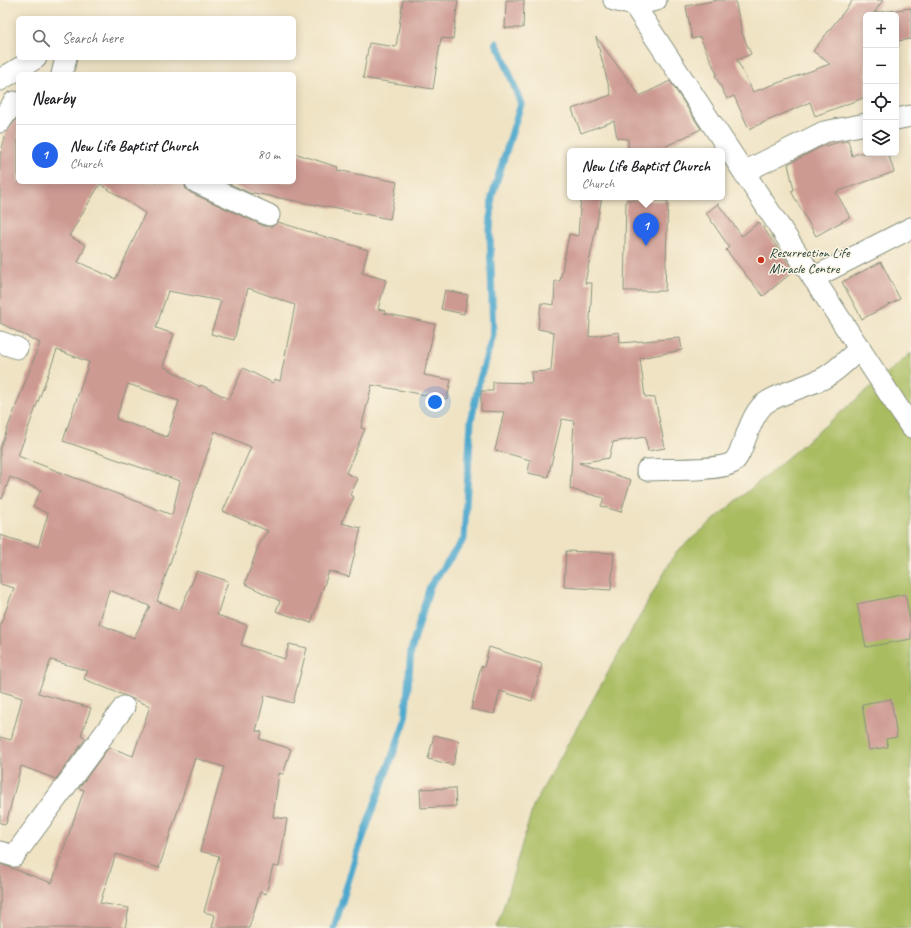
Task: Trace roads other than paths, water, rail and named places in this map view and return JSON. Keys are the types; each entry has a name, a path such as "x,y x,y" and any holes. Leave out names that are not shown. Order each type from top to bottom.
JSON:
{"street":[{"path":"614,0 634,6 656,0"},
{"path":"634,6 911,427"},
{"path":"0,80 33,60"},
{"path":"62,72 66,60"},
{"path":"0,122 10,100"},
{"path":"899,118 911,116"},
{"path":"744,172 824,132 863,125"},
{"path":"200,184 269,215"},
{"path":"813,278 911,228"},
{"path":"647,470 714,467 733,462 739,454 750,423 765,403 828,376 860,348"},
{"path":"0,852 14,856 124,707"}],"waterway":[{"path":"334,928 356,856 405,721 411,651 430,586 464,539 471,421 479,382 493,335 490,231 492,196 521,104 502,54 496,43"}],"place":[{"name":"New Life Baptist Church","path":"646,246"},
{"name":"Resurrection Life Miracle Centre","path":"761,260"}]}
